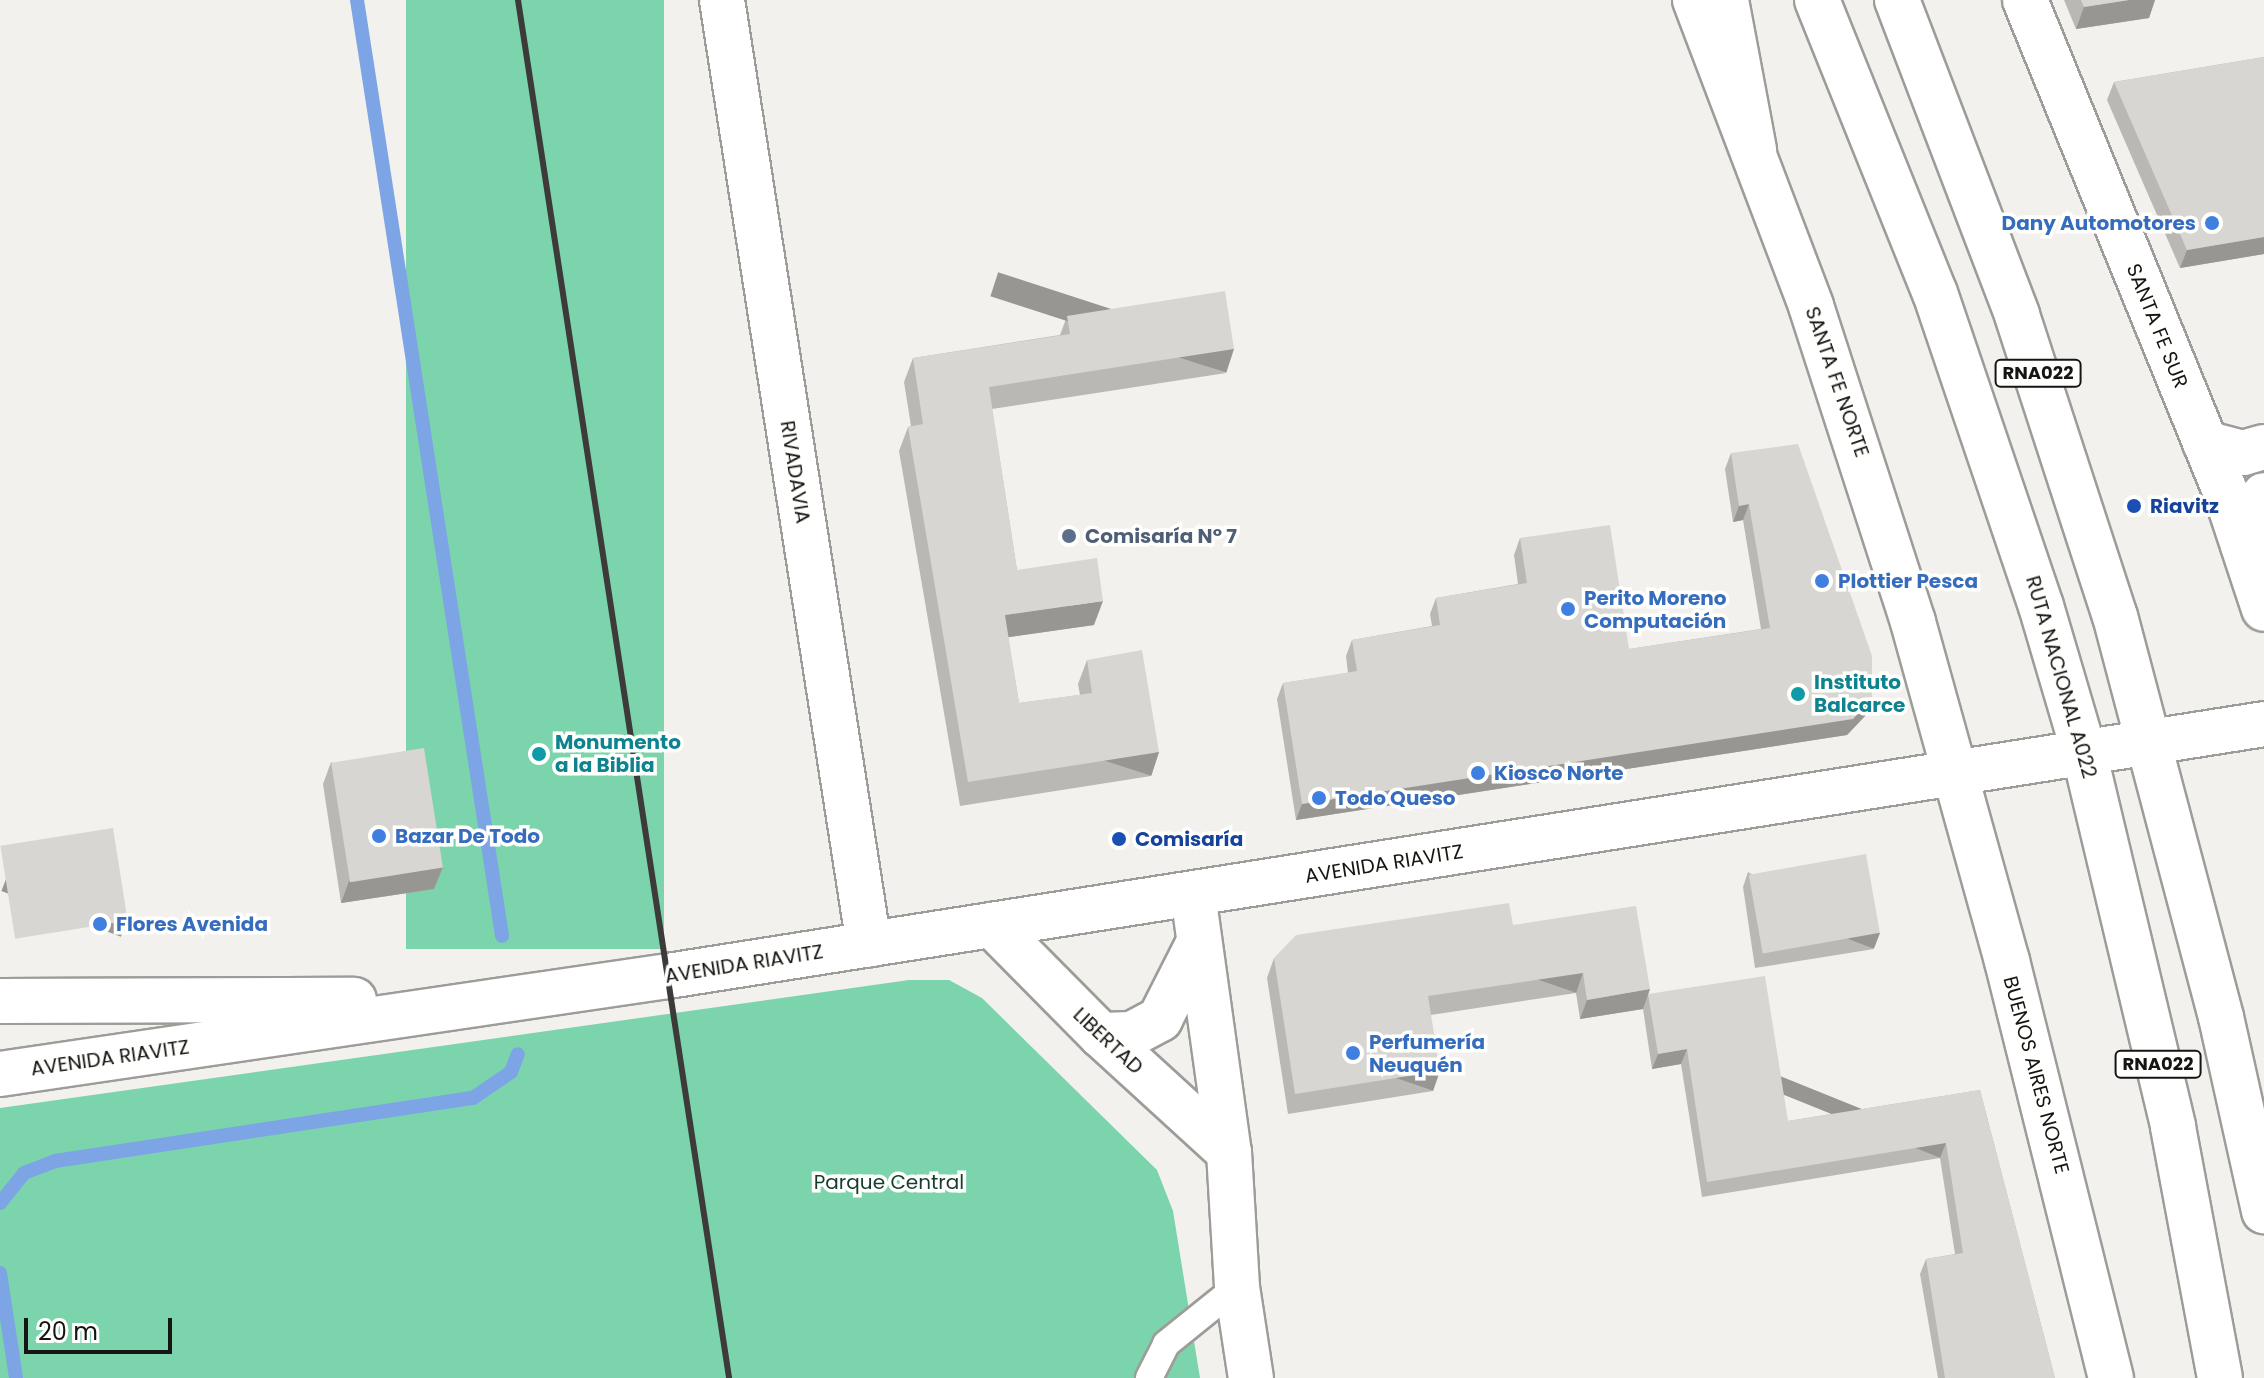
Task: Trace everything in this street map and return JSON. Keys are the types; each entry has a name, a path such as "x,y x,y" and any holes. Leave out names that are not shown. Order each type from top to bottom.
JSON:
{"main road":[{"name":"RIVADAVIA","path":"722,0 869,945"},
{"name":"SANTA FE NORTE","path":"1695,0 1754,150 1866,468 1955,773"},
{"path":"1726,0 1754,150"},
{"name":"RUTA NACIONAL A022","path":"1817,0 1935,293 2041,606 2084,752 2173,1127 2220,1378"},
{"name":"RNA022","path":"1897,0 1961,159 2072,473 2149,742 2221,1017 2264,1211"},
{"name":"SANTA FE SUR","path":"2025,0 2205,443 2264,609"},
{"path":"2205,443 2243,453 2264,447"},
{"path":"2243,545 2264,495"},
{"name":"AVENIDA RIAVITZ","path":"0,1074 869,945 2264,724"},
{"name":"BUENOS AIRES NORTE","path":"1955,773 2111,1378"},
{"path":"1193,894 1229,1152 1237,1287 1251,1378"},
{"name":"LIBERTAD","path":"992,925 1101,1035 1229,1152"},
{"path":"1101,1035 1132,1034 1160,1019 1199,942"},
{"name":"AVENIDA RIAVITZ","path":"0,1001 504,1001"}],"lane":[{"path":"1149,1378 1166,1344 1237,1287"}],"green space":[{"path":"406,0 664,0 664,949 406,949"},
{"name":"Parque Central","path":"909,980 949,980 982,998 1157,1170 1173,1211 1200,1378 0,1378 0,1108"}],"building":[{"path":"2081,0 2129,0 2084,7"},
{"path":"2264,57 2264,237 2187,250 2114,82"},
{"path":"1225,291 1234,349 989,387 1017,570 1097,558 1103,601 1005,615 1019,703 1092,693 1087,660 1142,650 1159,752 968,782 908,427 923,424 913,358 1070,334 1067,316"},
{"path":"1798,444 1872,656 1872,699 1853,719 1302,804 1283,683 1357,671 1352,640 1440,625 1436,598 1527,583 1520,538 1610,525 1629,649 1770,628 1749,504 1739,506 1731,453"},
{"name":"Bazar De Todo","path":"424,748 443,868 350,882 331,763"},
{"path":"113,828 128,921 15,939 0,846"},
{"path":"1866,854 1880,933 1763,953 1749,875"},
{"path":"1509,903 1513,925 1636,906 1650,989 1587,1000 1583,973 1428,996 1440,1071 1295,1094 1274,958 1296,935"},
{"path":"1765,976 1788,1121 1980,1090 2055,1378 1945,1378 1926,1259 1963,1253 1946,1143 1707,1182 1687,1049 1658,1054 1648,994"}],"waterway":[{"path":"357,0 502,936"},
{"path":"0,1203 24,1173 55,1161 473,1098 511,1072 518,1054"},
{"path":"0,1273 16,1378"}],"railway":[{"path":"518,0 729,1378"}],"place":[{"name":"Dany Automotores","path":"2212,223"},
{"name":"Riavitz","path":"2134,506"},
{"name":"Comisaría N° 7","path":"1069,536"},
{"name":"Plottier Pesca","path":"1822,581"},
{"name":"Perito Moreno Computación","path":"1568,609"},
{"name":"Instituto Balcarce","path":"1798,694"},
{"name":"Monumento a la Biblia","path":"539,754"},
{"name":"Kiosco Norte","path":"1478,773"},
{"name":"Todo Queso","path":"1319,798"},
{"name":"Bazar De Todo","path":"379,836"},
{"name":"Comisaría","path":"1119,839"},
{"name":"Flores Avenida","path":"100,924"},
{"name":"Perfumería Neuquén","path":"1353,1053"}]}
